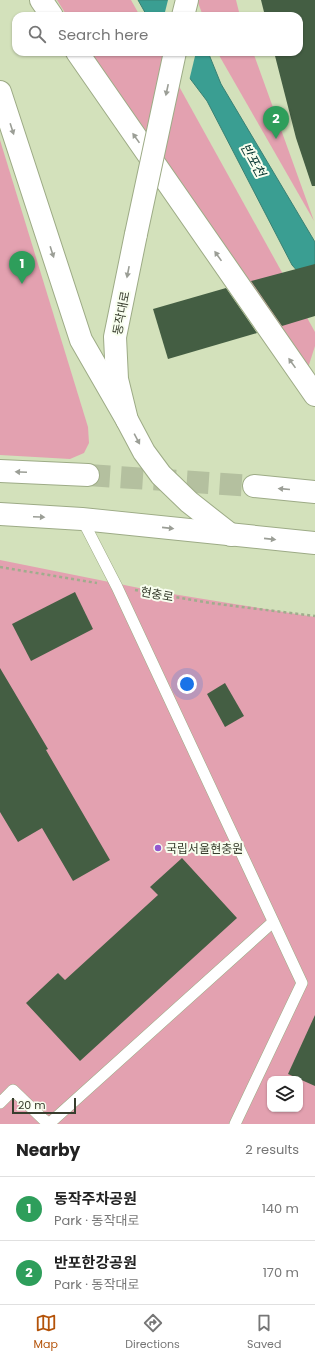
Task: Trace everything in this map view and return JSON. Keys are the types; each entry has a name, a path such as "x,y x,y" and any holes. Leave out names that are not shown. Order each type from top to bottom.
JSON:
{"main road":[{"path":"41,0 49,12"},
{"path":"184,12 187,0"},
{"path":"80,56 315,395"},
{"name":"동작대로","path":"175,56 115,337 117,379 127,420 144,452 161,475 189,502 231,535"},
{"path":"0,92 81,340 127,420"},
{"path":"0,471 88,475"},
{"path":"254,486 315,492"},
{"path":"0,514 82,519 315,543"}],"lane":[{"path":"82,519 117,587 302,983 235,1124"},
{"path":"0,1103 14,1090 43,1119 47,1122 51,1122 273,922"}],"path":[{"name":"현충로","path":"0,567 210,603 315,616"}],"shaded area":[{"path":"57,0 131,0 138,12 64,12"},
{"path":"197,0 236,0 239,12 202,12"},
{"path":"94,56 162,56 315,332 315,346 307,371"},
{"path":"254,56 314,221 220,57"},
{"path":"0,140 88,427 89,443 84,453 70,459 0,455"},
{"name":"국립서울현충원","path":"0,560 154,591 315,617 315,1124 0,1124"}],"water":[{"path":"138,0 186,0 191,12 145,12"},
{"name":"반포천","path":"173,56 210,56 221,84 315,242 315,291 292,265 207,101"}],"pier":[{"path":"168,0 188,0 193,12 165,12"},
{"path":"170,56 195,56 189,81"}],"building":[{"path":"261,0 315,0 315,186 312,186 296,138 275,56 303,56 303,12 264,12"},
{"path":"315,264 315,316 282,326 251,281"},
{"path":"226,288 257,333 168,359 153,309"},
{"path":"75,592 93,629 31,661 12,624"},
{"path":"0,668 48,749 46,750 110,860 73,881 42,828 18,842 0,812"},
{"path":"225,683 244,716 225,727 207,694"},
{"path":"182,858 237,918 80,1061 26,1003 58,973 65,980 158,895 150,887"},
{"path":"315,1015 315,1086 303,1081 303,1076 292,1076 288,1074"}],"tunnel":[{"path":"88,475 254,486"}],"place":[{"name":"반포한강공원","path":"276,139"},
{"name":"동작주차공원","path":"22,284"},
{"name":"국립서울현충원","path":"158,848"}]}
